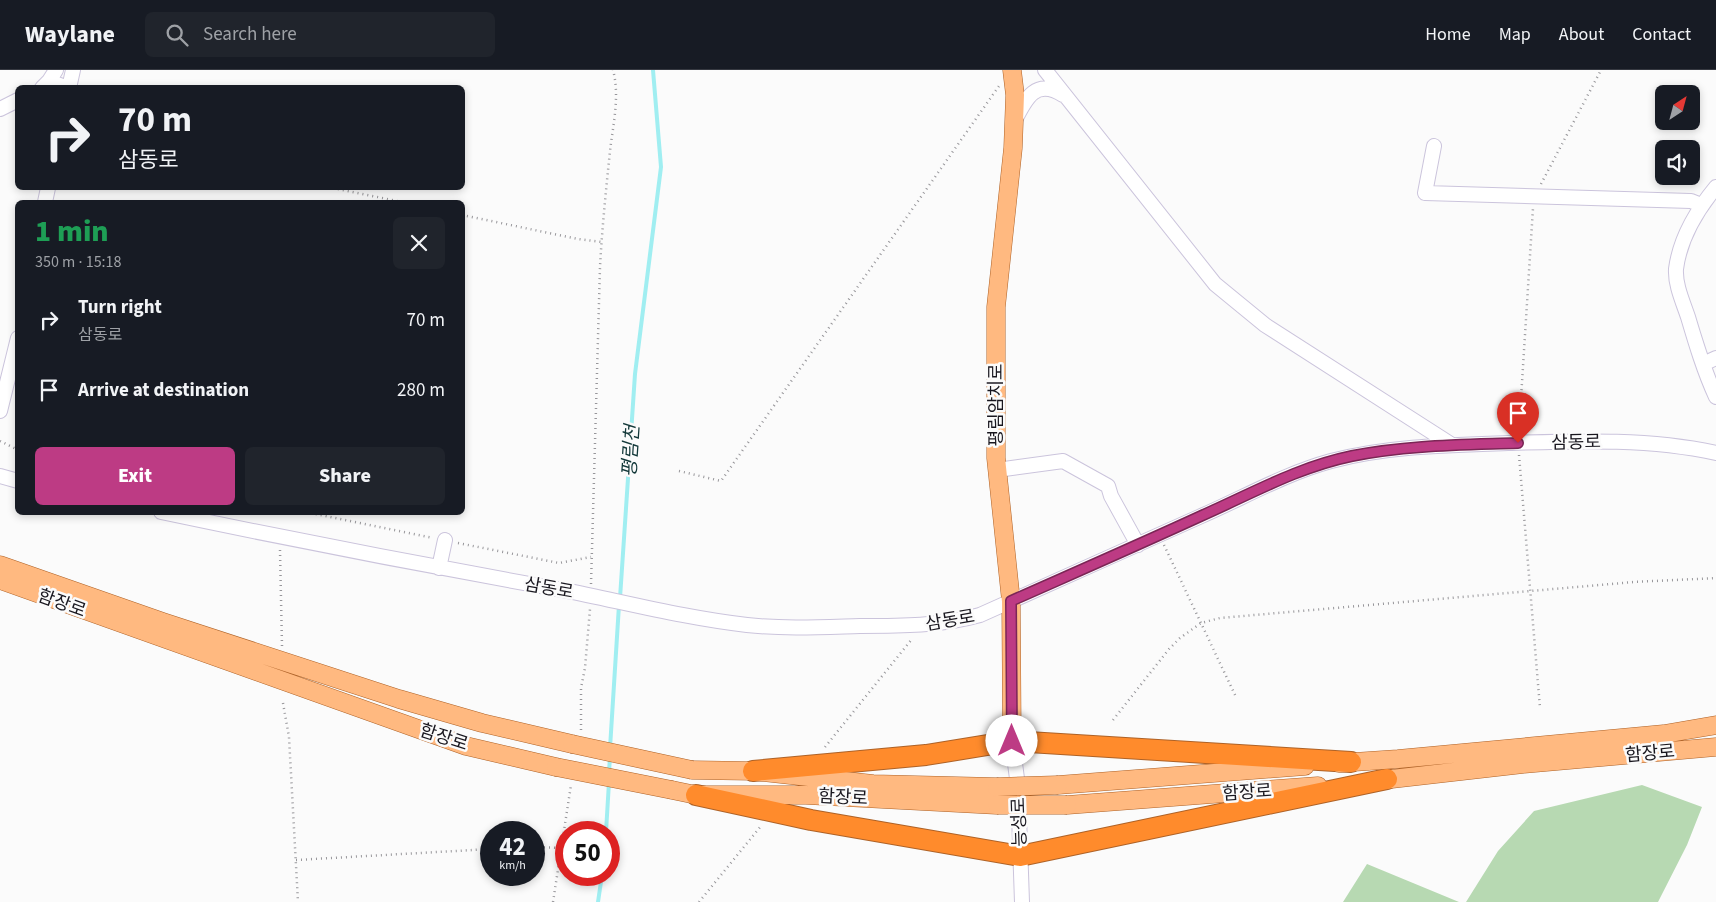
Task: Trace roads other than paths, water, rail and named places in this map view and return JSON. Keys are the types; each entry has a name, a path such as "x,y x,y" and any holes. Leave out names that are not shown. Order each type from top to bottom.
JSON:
{"highway":[{"path":"753,771 926,755 1012,741 1351,762"},
{"path":"696,795 810,820 1020,856 1388,780"}],"main road":[{"name":"평림암치로","path":"1012,741 1011,601 997,470 996,307 1014,123 1015,95 1013,74"},
{"name":"함장로","path":"0,565 163,622 399,699 482,723 576,738 692,770 753,771 873,784 998,787 1058,785 1351,762 1664,734 1716,725"},
{"name":"함장로","path":"0,580 466,746 556,767 696,795 806,795 997,805 1067,805 1340,785 1523,764 1716,747"}],"street":[{"path":"69,85 73,70"},
{"path":"1045,70 1215,284 1264,325 1452,445"},
{"path":"49,79 62,85"},
{"path":"1014,123 1023,104 1042,88 1052,89 1067,98"},
{"path":"0,109 15,102"},
{"path":"1434,146 1425,193 1691,201 1701,205"},
{"path":"1716,187 1694,216 1683,244 1676,271 1679,292 1716,397"},
{"path":"0,410 15,350"},
{"path":"1703,364 1716,358"},
{"name":"삼동로","path":"176,515 662,612 757,626 917,626 966,619 980,615 1276,480 1329,462 1376,452 1452,445 1602,441 1693,448 1716,453"},
{"path":"997,470 1063,461 1108,486 1111,496 1138,544"},
{"path":"0,476 15,480"},
{"path":"440,568 445,540"},
{"name":"능성로","path":"1012,741 1018,786 1022,902"}],"waterway":[{"name":"평림천","path":"620,598 635,374 661,167 653,70"},
{"name":"평림천","path":"610,748 619,605"},
{"name":"평림천","path":"609,772 610,757"},
{"name":"평림천","path":"607,821 609,782"},
{"name":"평림천","path":"598,902 600,886"}]}
